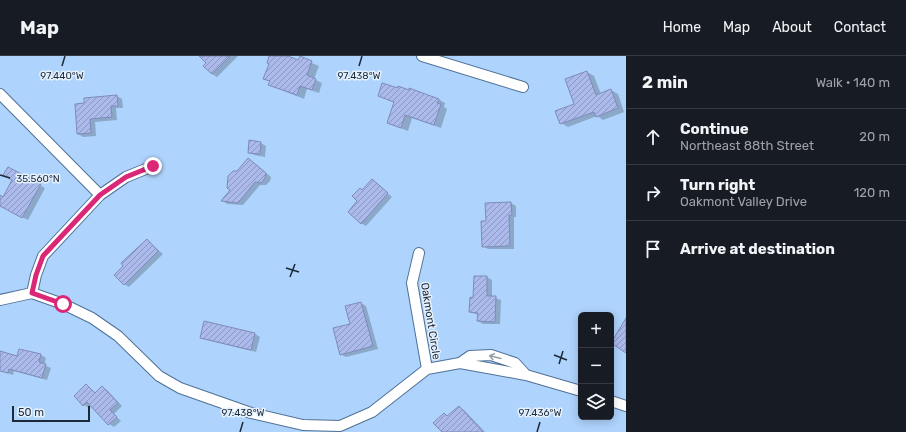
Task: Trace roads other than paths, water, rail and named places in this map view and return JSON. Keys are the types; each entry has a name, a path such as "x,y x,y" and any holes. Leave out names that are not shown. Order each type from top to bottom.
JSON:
{"street":[{"path":"422,56 523,87"},
{"path":"0,94 100,195"},
{"path":"32,293 36,275 43,256 100,195 126,177 153,166"},
{"name":"Oakmont Circle","path":"419,253 412,283 426,369"},
{"path":"0,300 32,293 63,304 92,318 118,336 159,376 180,388 251,413 303,425 340,426 372,412 426,369 460,363 484,369 526,374 578,390"},
{"path":"460,363 470,356 491,355 515,363 526,374"},
{"path":"614,403 626,406"}]}
